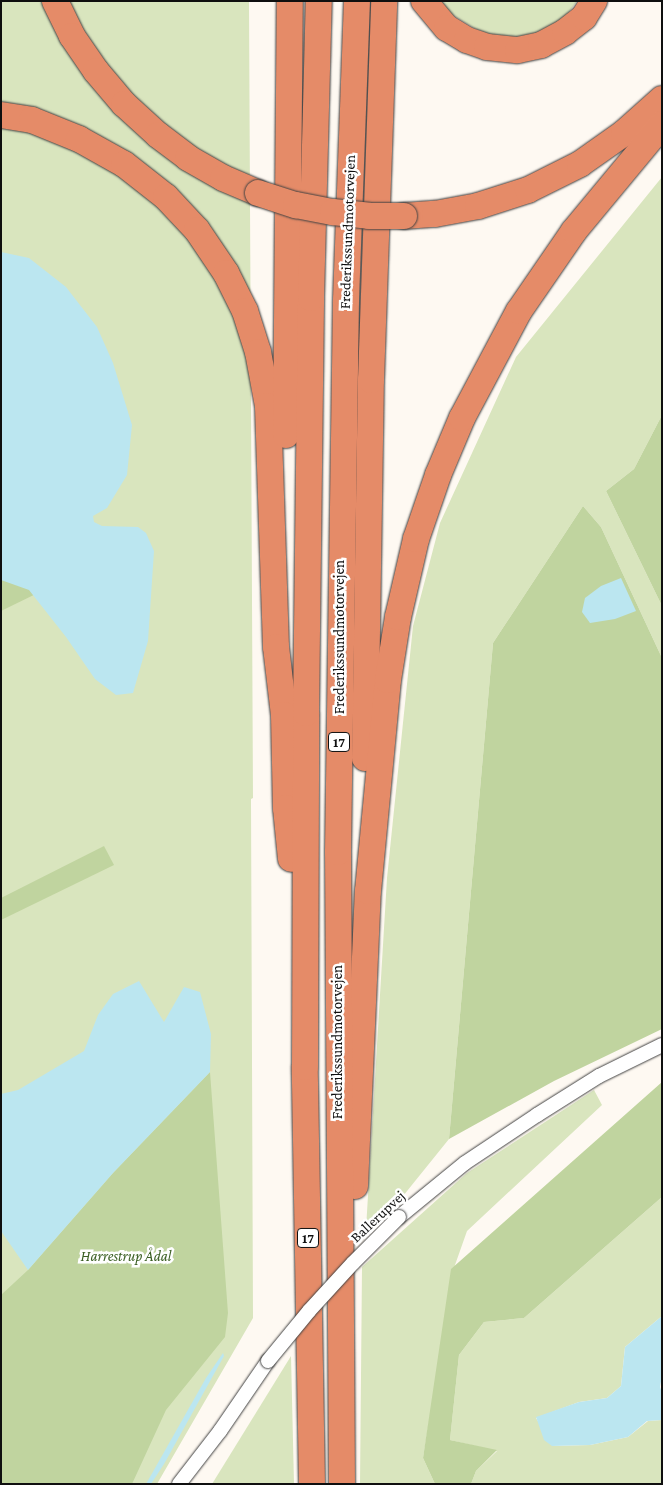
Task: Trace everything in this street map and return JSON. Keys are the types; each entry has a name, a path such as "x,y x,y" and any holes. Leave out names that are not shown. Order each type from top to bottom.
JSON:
{"highway":[{"path":"55,1 77,43 96,71 124,104 158,135 188,158 223,178 258,193 296,205 333,212 369,216 435,214 478,206 528,190 580,164 624,133 662,99"},
{"path":"290,1 287,173 286,646 284,715 286,808 305,991"},
{"name":"17","path":"312,1484 305,1086 306,713 311,298 319,1"},
{"name":"Frederikssundmotorvejen","path":"342,1484 338,852 341,521 346,300 357,1"},
{"path":"368,891 364,836 371,380 384,1"},
{"path":"424,1 447,28 467,40 487,47 518,50 541,44 565,32 584,16 594,1"},
{"path":"1,114 32,120 80,139 124,164 166,197 197,230 226,273 245,311 258,352 268,406 276,647 284,715"},
{"path":"340,1366 352,1284 368,891 388,680 398,617 416,539 438,475 462,418 519,311 574,231 662,125"}],"street":[{"name":"Ballerupvej","path":"179,1484 220,1431 268,1361 309,1311 352,1263 399,1217 465,1163 537,1115 599,1076 662,1045"}],"green space":[{"name":"Harrestrup Ådal","path":"1,1 249,1 253,798 251,799 253,1318 157,1484 1,1484"},
{"path":"437,1 577,1 566,16 543,32 501,40 474,28 441,8"},
{"path":"662,177 662,415 634,469 606,491 662,606 662,658 601,527 583,506 493,643 449,1139 399,1201 366,1229 387,878 413,626 440,523 516,357"},
{"path":"662,415 662,606 606,491 634,469"},
{"path":"583,506 601,527 662,658 662,1029 554,1081 449,1139 493,643"},
{"path":"1,562 46,589 1,611"},
{"path":"104,846 114,865 1,920 1,898"},
{"path":"210,1072 228,1313 225,1337 166,1410 132,1484 2,1484 1,1295 28,1270 113,1173"},
{"path":"662,1082 662,1197 524,1318 484,1322 459,1355 450,1440 497,1450 476,1471 471,1484 435,1484 423,1458 451,1269"},
{"path":"594,1090 602,1105 467,1231 455,1265 423,1458 435,1484 360,1484 362,1267 467,1173"},
{"path":"662,1197 662,1316 625,1347 621,1386 607,1398 579,1402 536,1418 553,1446 590,1445 628,1437 648,1421 662,1420 662,1484 471,1484 476,1471 497,1451 450,1440 459,1355 484,1322 524,1318"},
{"path":"291,1356 294,1484 212,1484"}],"water":[{"path":"1,252 29,258 66,287 97,327 113,363 132,425 127,475 107,508 93,516 94,522 102,526 138,527 146,533 154,551 148,641 133,693 116,695 95,679 66,637 29,590 1,580"},
{"path":"621,578 636,611 615,619 590,623 582,612 585,598 601,586"},
{"path":"139,981 164,1022 184,987 200,992 211,1034 210,1072 113,1173 28,1270 1,1231 1,1094 18,1090 84,1051 98,1015 113,994"},
{"path":"662,1316 662,1376 660,1387 662,1392 662,1420 647,1421 628,1437 590,1445 552,1446 544,1440 536,1417 579,1402 607,1398 621,1386 625,1347"},
{"path":"223,1353 224,1356 164,1464 151,1484 146,1484 206,1378"}]}
